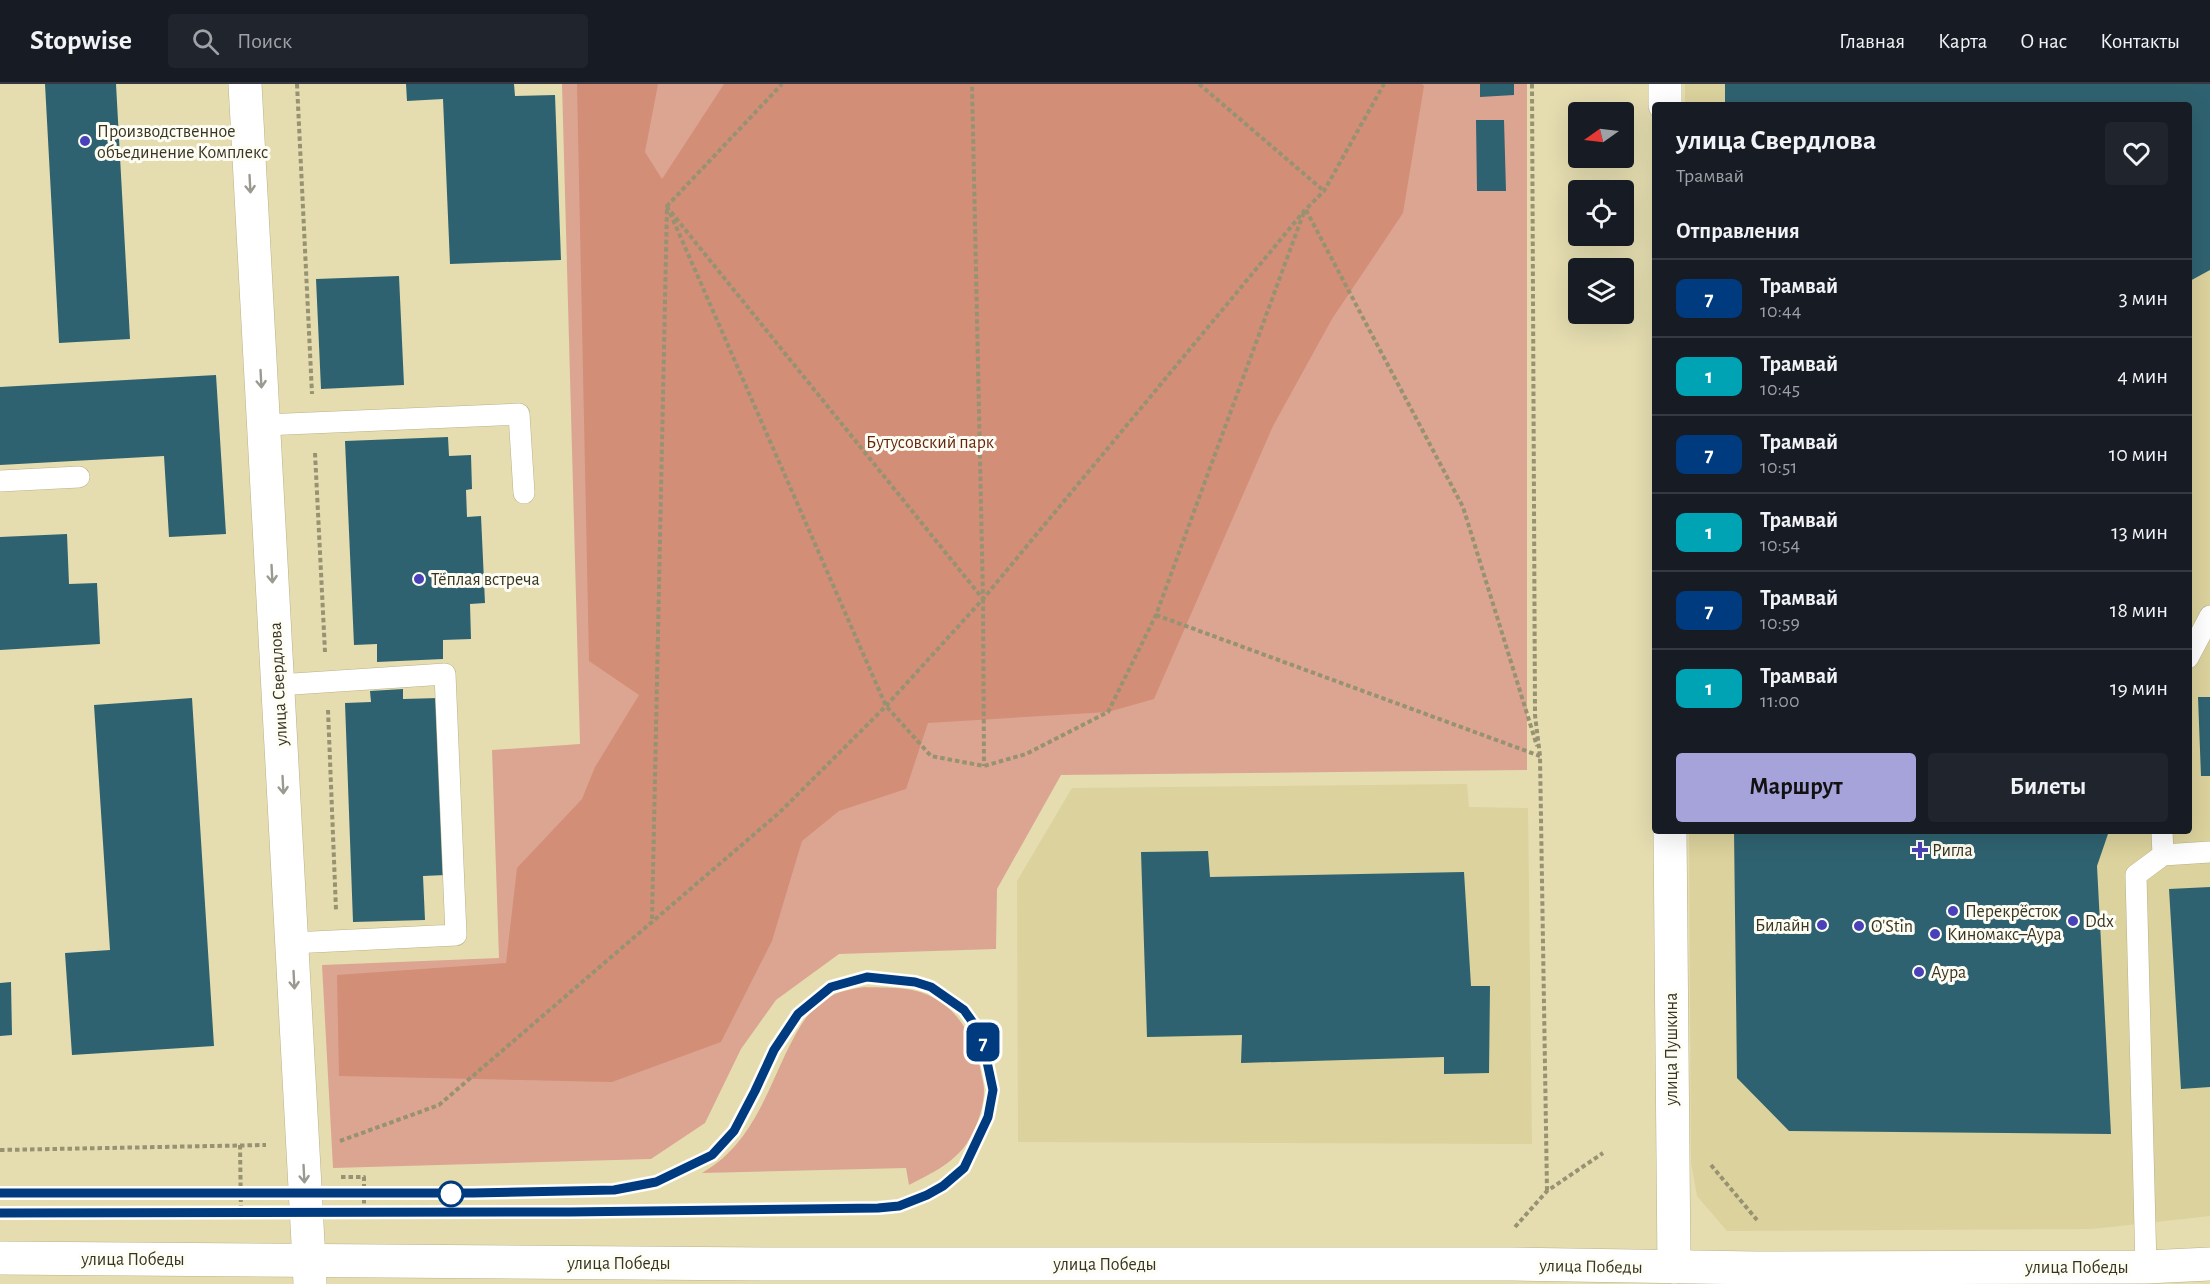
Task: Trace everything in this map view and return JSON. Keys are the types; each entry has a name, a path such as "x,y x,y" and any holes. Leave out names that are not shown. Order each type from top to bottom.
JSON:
{"main road":[{"name":"улица Свердлова","path":"245,84 278,685 304,943 310,1273"},
{"path":"1665,84 1665,102"},
{"name":"улица Пушкина","path":"1670,834 1674,1267"},
{"name":"улица Победы","path":"0,1258 310,1273 944,1274 1513,1264 1674,1267 2210,1264"}],"lane":[{"path":"264,425 519,414 524,493"},
{"path":"0,482 79,477"},
{"path":"2192,650 2210,616"},
{"path":"278,685 445,674 456,935 304,943"},
{"path":"2162,834 2163,855"},
{"path":"2146,1266 2136,875 2163,855 2210,852"}],"path":[{"path":"297,84 327,682 336,925 304,943"},
{"path":"652,920 667,206 783,84"},
{"path":"972,84 983,599 984,766"},
{"path":"1198,84 1324,191"},
{"path":"336,1142 439,1104 780,812 886,706 983,599 1305,210 1324,191 1384,84"},
{"path":"1532,84 1535,715 1540,756 1547,1191"},
{"path":"667,206 983,599"},
{"path":"667,206 886,706 931,756 984,766 1026,754 1108,712 1156,615 1305,210"},
{"path":"1305,210 1463,507 1540,756"},
{"path":"1156,615 1540,756"},
{"path":"240,1145 241,1213"},
{"path":"0,1150 272,1146"},
{"path":"1513,1230 1547,1191 1603,1153"},
{"path":"1708,1162 1757,1220"},
{"path":"340,1177 364,1177 364,1213"}],"shaded area":[{"path":"1685,84 2210,84 2210,1216 2092,1229 1727,1231 1697,1196 1691,1163 1689,834 2192,834 2192,102 1685,102"},
{"path":"1467,784 1469,807 1528,808 1532,1144 1018,1142 1017,881 1072,788"}],"green space":[{"name":"Бутусовский парк","path":"562,84 1527,84 1527,770 1061,775 997,889 996,949 839,954 776,1000 741,1049 705,1123 651,1159 333,1168 322,965 499,958 492,750 580,744"},
{"name":"Бутусовский парк","path":"577,84 658,84 645,152 662,179 724,84 1422,84 1424,86 1403,213 1332,319 1273,426 1154,699 1108,712 928,723 906,789 839,811 802,841 772,941 721,1042 612,1082 339,1076 337,975 506,963 517,868 582,799 595,767 639,695 589,661"},
{"path":"864,987 899,988 924,993 942,1003 964,1026 977,1056 984,1090 982,1109 976,1127 965,1146 943,1166 909,1185 906,1168 702,1173 718,1162 743,1136 762,1105 793,1038 814,1008 833,995"}],"building":[{"path":"45,84 116,84 130,339 59,343"},
{"path":"406,84 514,84 515,96 555,95 561,260 450,264 443,99 407,101"},
{"path":"1480,84 1514,84 1514,95 1480,97"},
{"path":"1725,84 2210,84 2210,270 2192,280 2192,102 1725,102"},
{"path":"1476,120 1504,120 1506,191 1477,191"},
{"path":"399,276 404,385 321,389 316,279"},
{"path":"216,375 226,534 169,537 164,456 0,465 0,387"},
{"path":"448,437 449,456 471,455 472,489 466,490 467,517 481,516 485,603 470,604 471,639 443,640 443,659 377,662 377,644 354,645 345,441"},
{"path":"67,534 69,584 97,583 100,644 0,650 0,537"},
{"path":"403,689 403,699 439,698 446,875 423,876 425,920 353,922 345,703 371,702 370,691"},
{"path":"2198,697 2210,697 2210,776 2201,776"},
{"path":"192,698 214,1046 72,1055 65,953 110,950 94,705"},
{"name":"Аура","path":"1734,834 2108,834 2097,866 2111,1134 1789,1131 1737,1078"},
{"path":"1208,851 1210,877 1464,872 1471,986 1490,986 1489,1073 1444,1074 1444,1057 1241,1063 1242,1035 1147,1037 1141,852"},
{"path":"2210,887 2210,1087 2181,1089 2169,889"},
{"path":"11,982 12,1035 0,1036 0,983"}],"tram line":[{"path":"0,1193 451,1194 614,1190 656,1182 712,1155 734,1131 774,1050 798,1014 831,987 867,977 915,982 931,987 964,1010 983,1043 993,1091 988,1117 964,1168 943,1186 927,1195 899,1205 878,1208 615,1212 0,1213"},
{"name":"7","path":"0,1193 473,1193 614,1190 656,1182 712,1155 734,1131 774,1050 798,1014 831,987 867,977 915,982 931,987 964,1010 983,1043 993,1090 988,1117 964,1168 943,1186 899,1206 615,1212 0,1213"}],"place":[{"name":"Производственное объединение Комплекс","path":"85,141"},
{"name":"Тёплая встреча","path":"419,579"},
{"name":"Ригла","path":"1920,850"},
{"name":"Перекрёсток","path":"1953,911"},
{"name":"Ddx","path":"2073,921"},
{"name":"Билайн","path":"1822,925"},
{"name":"O'Stin","path":"1859,926"},
{"name":"Киномакс–Аура","path":"1935,934"},
{"name":"Аура","path":"1919,972"}]}
